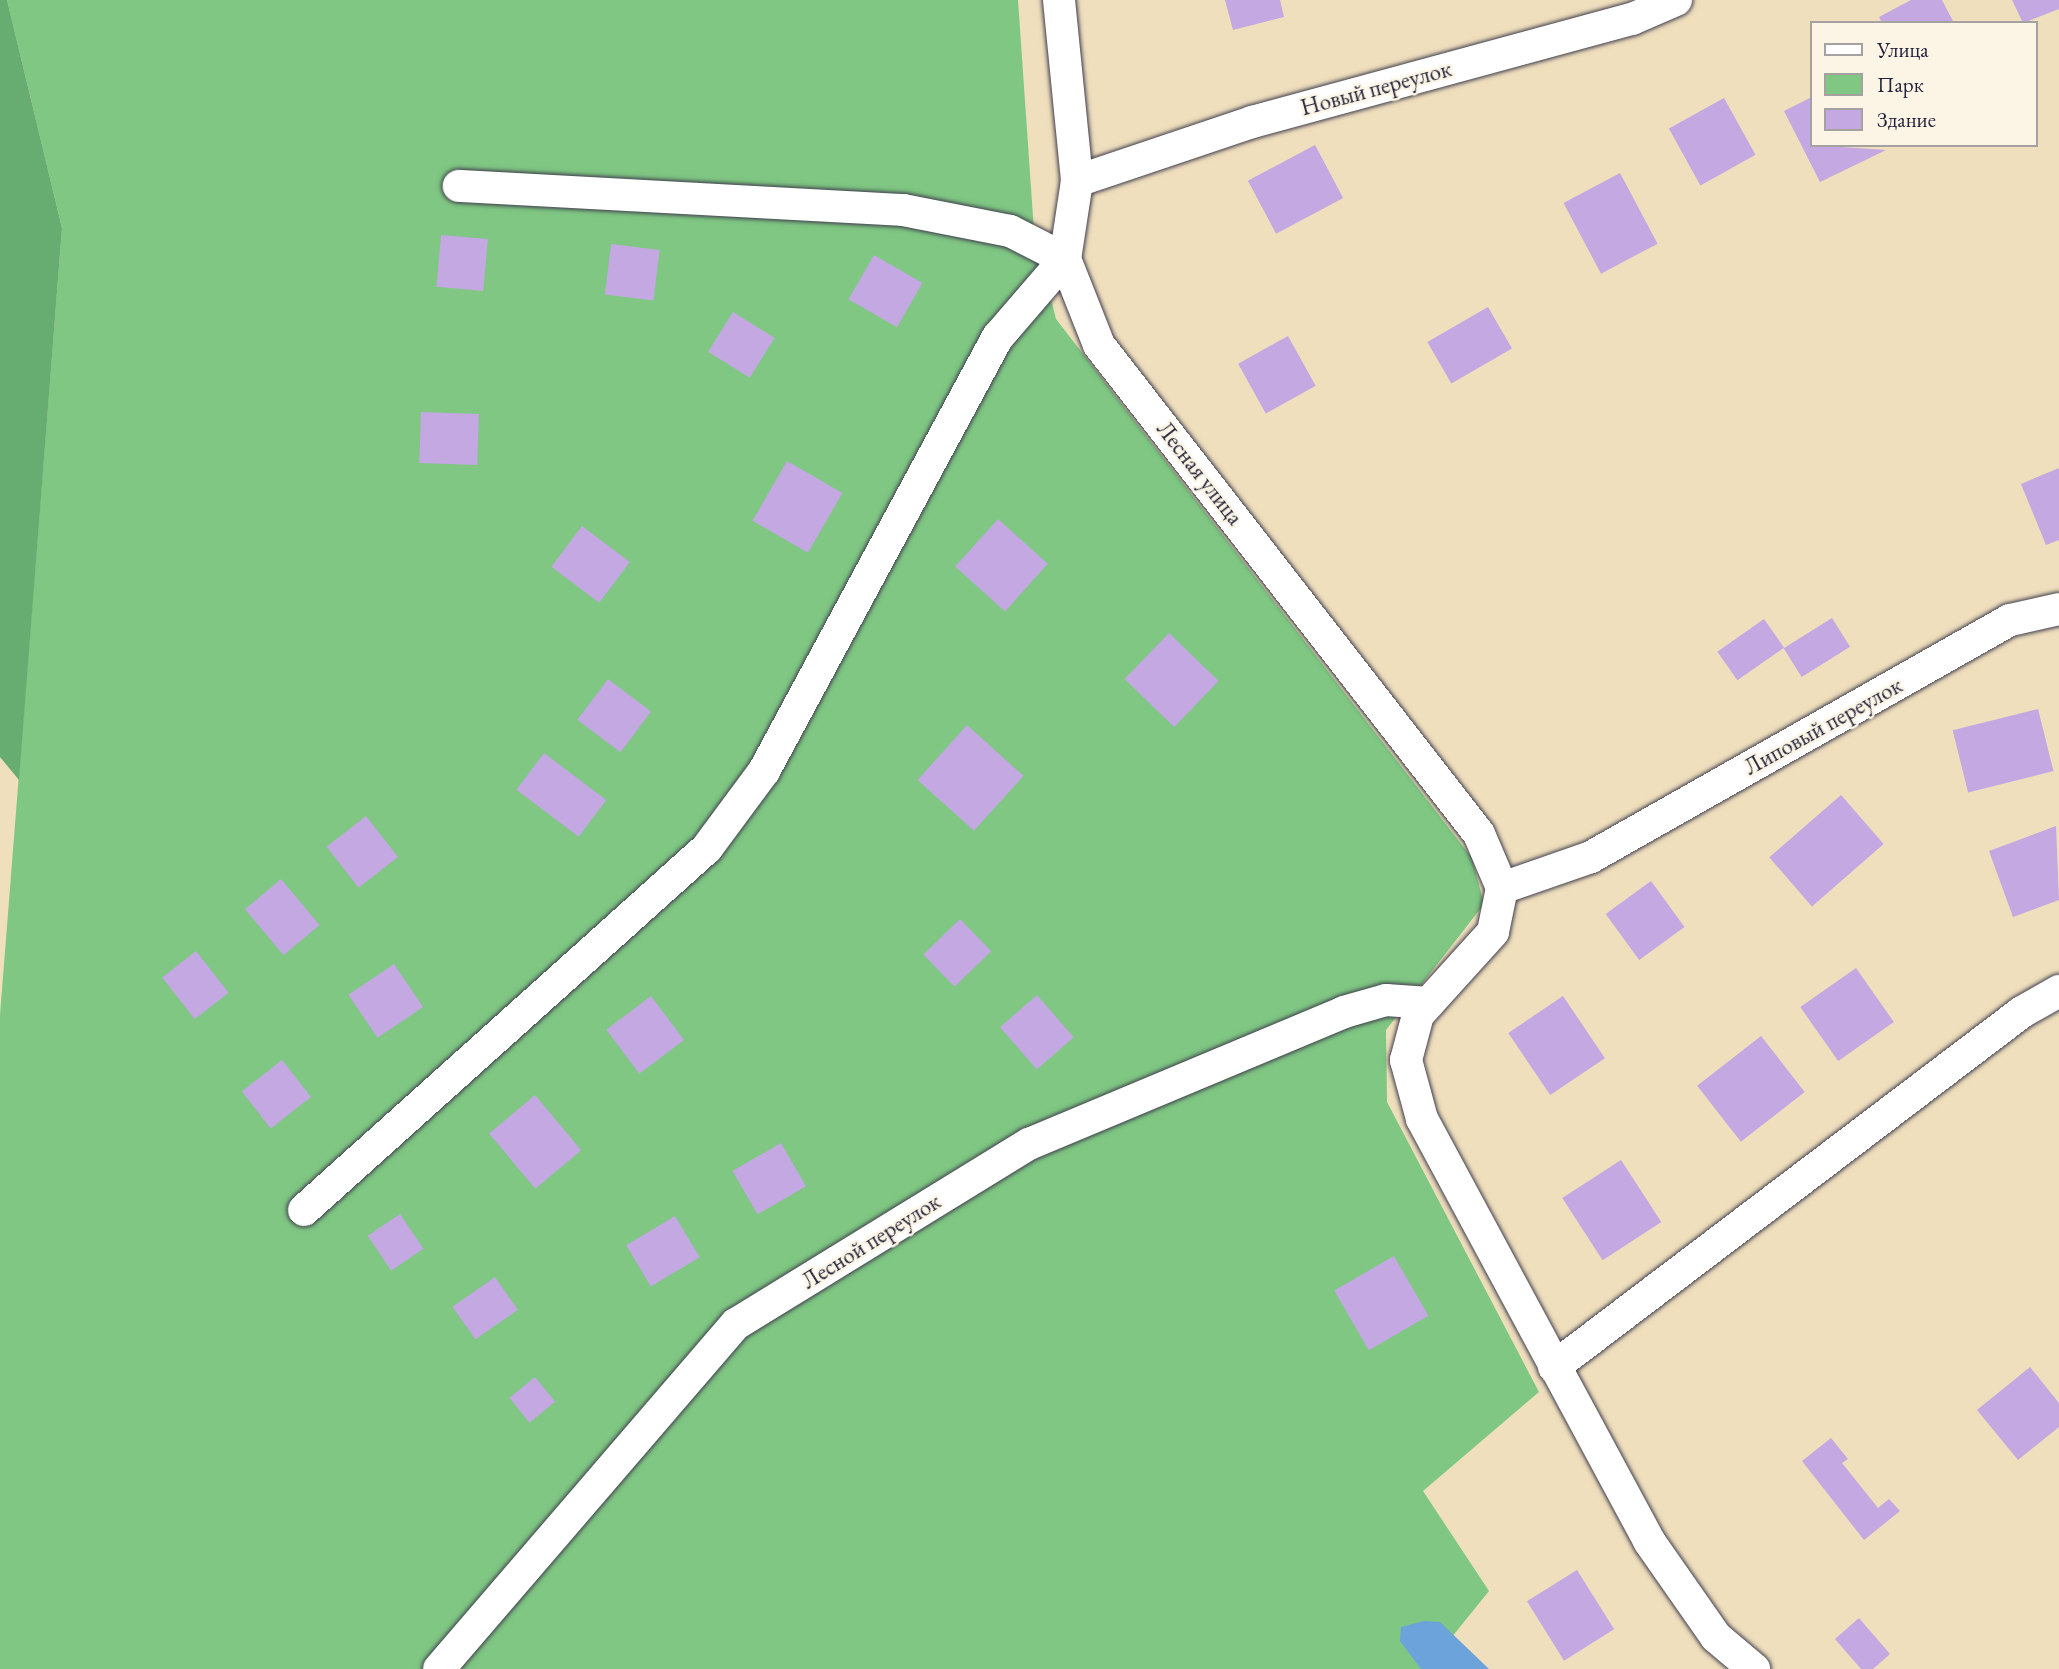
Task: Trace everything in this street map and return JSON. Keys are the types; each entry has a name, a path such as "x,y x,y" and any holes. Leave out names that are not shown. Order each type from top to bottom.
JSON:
{"street":[{"path":"303,1210 707,848 764,771 998,337 1065,260 1077,181 1059,0"},
{"name":"Новый переулок","path":"1077,181 1252,122 1632,19 1676,0"},
{"path":"459,186 903,210 1010,231 1065,260"},
{"name":"Лесная улица","path":"1065,260 1099,345 1479,834 1503,888"},
{"name":"Липовый переулок","path":"1503,888 1591,857 2010,621 2059,609"},
{"path":"1503,888 1493,932 1419,1016 1406,1060 1422,1119 1649,1541 1716,1637 1754,1669"},
{"path":"1554,1367 2022,1012 2059,991"},
{"name":"Лесной переулок","path":"439,1669 736,1324 1029,1144 1344,1013 1386,1000 1429,1003"}],"green space":[{"path":"0,0 7,0 62,228 19,780 0,757"},
{"path":"7,0 1018,0 1034,231 1056,319 1472,858 1484,904 1386,1030 1387,1102 1539,1392 1423,1491 1489,1591 1426,1669 0,1669 0,1015 62,228"}],"water":[{"path":"1424,1621 1440,1622 1489,1669 1421,1669 1400,1641 1401,1627"}],"building":[{"path":"1225,0 1280,0 1284,17 1233,30"},
{"path":"1911,0 1942,0 1953,21 1881,21 1879,17"},
{"path":"2012,0 2059,0 2059,9 2022,21"},
{"path":"1724,98 1756,155 1700,185 1669,129"},
{"path":"1811,98 1811,147 1886,150 1820,182 1784,111"},
{"path":"1315,145 1343,198 1276,234 1248,181"},
{"path":"1620,173 1658,244 1601,274 1563,203"},
{"path":"441,235 488,239 483,291 436,287"},
{"path":"611,244 660,250 653,301 605,295"},
{"path":"874,255 922,283 897,327 848,299"},
{"path":"1488,307 1512,349 1451,384 1427,342"},
{"path":"733,312 775,338 750,378 708,352"},
{"path":"1288,336 1316,386 1266,413 1238,364"},
{"path":"421,412 479,414 477,465 419,463"},
{"path":"787,461 842,493 808,553 752,521"},
{"path":"2059,468 2059,540 2046,545 2021,484"},
{"path":"998,519 1048,564 1005,611 955,567"},
{"path":"582,526 630,562 599,603 551,567"},
{"path":"1832,618 1850,647 1802,677 1784,648"},
{"path":"1764,619 1784,648 1737,680 1717,652"},
{"path":"1169,633 1219,681 1174,727 1125,679"},
{"path":"608,679 651,711 620,752 577,720"},
{"path":"2038,709 2053,771 1968,792 1953,730"},
{"path":"967,725 1023,776 974,831 917,780"},
{"path":"544,753 606,800 579,837 516,790"},
{"path":"1841,795 1884,844 1812,906 1769,857"},
{"path":"366,816 398,857 359,888 327,847"},
{"path":"2056,826 2059,900 2013,917 1989,851"},
{"path":"281,879 320,925 284,955 245,909"},
{"path":"1651,881 1685,927 1639,960 1606,914"},
{"path":"960,919 991,951 955,987 923,954"},
{"path":"196,951 229,993 195,1019 162,977"},
{"path":"394,964 423,1007 377,1038 348,995"},
{"path":"1856,968 1894,1022 1838,1061 1800,1007"},
{"path":"1037,995 1074,1037 1037,1069 1000,1027"},
{"path":"651,996 684,1040 639,1074 606,1030"},
{"path":"1563,996 1605,1058 1550,1095 1508,1033"},
{"path":"1761,1036 1805,1092 1741,1142 1697,1086"},
{"path":"282,1060 311,1097 271,1128 242,1091"},
{"path":"535,1095 581,1150 535,1189 489,1134"},
{"path":"781,1143 806,1186 758,1214 733,1171"},
{"path":"1621,1160 1661,1222 1603,1260 1562,1198"},
{"path":"400,1214 423,1249 391,1271 368,1236"},
{"path":"675,1216 700,1257 651,1287 626,1245"},
{"path":"1394,1256 1428,1316 1369,1350 1334,1290"},
{"path":"495,1277 518,1310 475,1340 452,1307"},
{"path":"2030,1367 2059,1403 2059,1427 2018,1460 1977,1410"},
{"path":"535,1377 555,1402 529,1423 509,1398"},
{"path":"1831,1438 1848,1459 1842,1463 1878,1508 1889,1499 1900,1511 1864,1540 1802,1461"},
{"path":"1577,1570 1614,1629 1564,1661 1527,1601"},
{"path":"1859,1618 1890,1654 1873,1669 1861,1669 1835,1639"}]}
